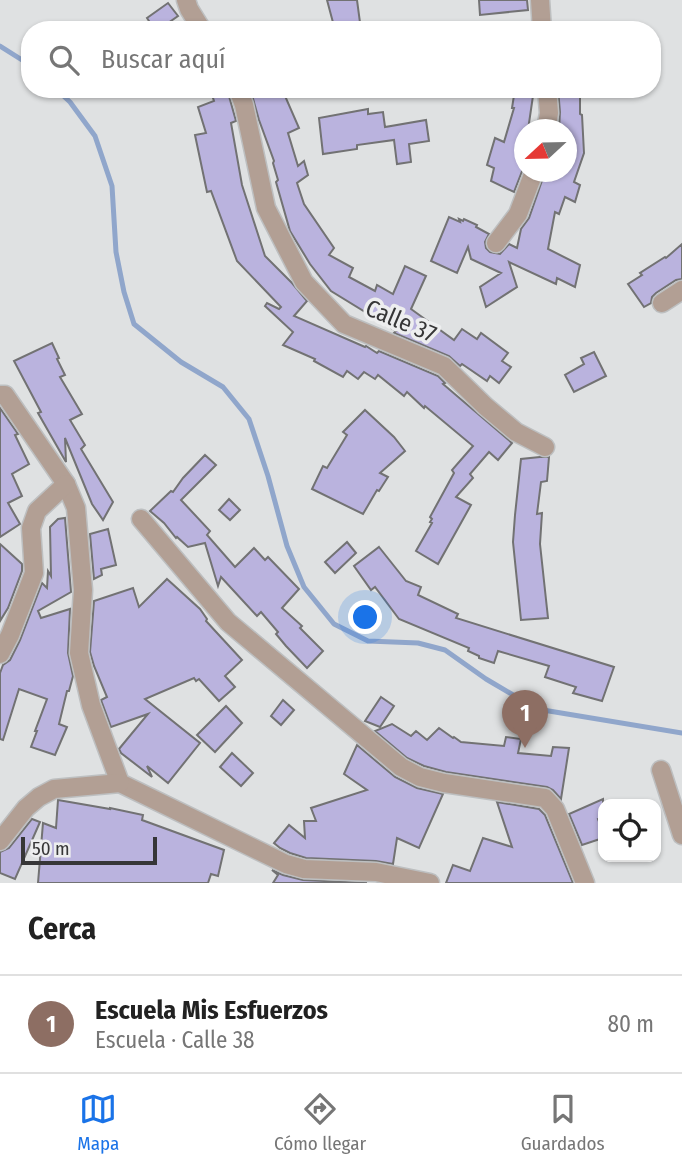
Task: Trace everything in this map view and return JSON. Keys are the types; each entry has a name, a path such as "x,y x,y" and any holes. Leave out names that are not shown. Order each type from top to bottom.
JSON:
{"street":[{"path":"186,0 196,21"},
{"path":"540,0 541,21"},
{"name":"Calle 37","path":"241,98 266,208 304,282 344,324 444,366 516,432 545,447"},
{"path":"548,98 548,119"},
{"path":"496,243 518,214 530,182"},
{"path":"662,303 682,290"},
{"path":"2,396 66,484 76,508 83,590 79,653 91,705 120,782"},
{"path":"0,654 5,632 34,573 31,528 37,511 66,484"},
{"path":"141,519 228,622 401,767 420,777 444,783 545,798 555,809 585,883"},
{"path":"661,770 682,835"},
{"path":"0,841 26,808 54,789 120,782 286,864 304,869 376,872 430,883"}],"building":[{"path":"327,0 357,0 360,21 333,21"},
{"path":"479,0 527,0 528,10 480,15"},
{"path":"168,3 178,16 171,21 149,21 147,18"},
{"path":"213,98 230,98 236,121 231,123 242,185 265,256 307,301 294,316 377,353 379,351 438,376 445,383 443,384 512,443 498,460 489,452 470,474 473,478 456,497 471,505 438,564 416,551 432,523 430,517 454,473 452,470 473,446 407,392 404,396 378,375 375,379 364,372 358,379 347,371 343,377 314,361 315,359 283,345 293,332 265,306 267,303 279,309 281,307 237,261 211,191 207,192 195,135 206,133 198,107 214,101"},
{"path":"253,98 286,98 299,128 288,133 298,166 304,161 308,175 297,183 304,204 334,248 329,255 353,268 349,277 375,291 377,285 393,294 405,266 426,276 411,309 454,340 462,329 477,339 481,333 508,353 502,361 511,367 499,383 490,376 487,381 462,364 460,366 449,356 394,333 396,331 331,291 310,264 290,231 276,182 278,180 274,161"},
{"path":"514,98 533,98 530,119 514,119 514,182 518,182 514,192 491,181 494,168 487,165 495,138 504,142 514,108"},
{"path":"559,98 580,98 584,153 577,173 577,119 560,119"},
{"path":"368,109 368,114 383,112 385,127 426,120 429,141 409,144 411,162 397,164 394,140 357,145 357,149 323,154 319,118"},
{"path":"542,182 574,182 580,185 575,202 565,197 559,214 555,212 548,249 580,265 575,287 557,278 556,284 509,262 517,287 486,307 480,287 501,273 471,259 468,247 457,273 431,261 449,217 460,222 459,219 464,219 477,225 476,227 489,234 485,242 486,248 490,252 500,254 509,244 517,248 521,229 529,218"},
{"path":"682,244 682,279 656,293 651,303 644,307 628,284"},
{"path":"52,343 65,375 60,377 82,414 70,420 85,445 81,449 113,502 103,520 92,504 65,438 66,462 38,413 41,412 14,361"},
{"path":"594,352 606,376 574,392 565,375 584,364 581,358"},
{"path":"0,408 18,434 15,435 29,464 12,474 22,496 8,503 20,524 0,537"},
{"path":"365,410 405,451 380,473 388,477 363,514 312,489 323,466 327,468 347,435 343,432"},
{"path":"205,455 216,465 181,500 210,531 207,535 235,567 254,548 265,560 268,557 299,589 282,608 323,651 307,668 276,634 278,632 261,612 257,616 221,577 218,586 205,543 188,547 150,511 173,492"},
{"path":"549,457 547,481 541,482 537,514 542,513 540,544 548,618 521,620 513,542 521,459"},
{"path":"229,499 240,510 230,520 219,510"},
{"path":"65,518 71,592 38,611 41,618 70,609 68,653 73,676 59,724 67,727 55,755 31,747 47,699 19,689 3,740 0,739 0,673 20,640 42,583 47,588 48,571 51,576 50,527 58,519"},
{"path":"108,529 116,565 101,569 102,575 94,579 90,534"},
{"path":"347,542 356,553 335,573 325,562"},
{"path":"0,544 22,564 22,571 0,621"},
{"path":"379,547 406,581 421,587 418,595 458,614 456,618 614,667 602,701 573,693 576,687 545,677 549,666 498,651 494,663 479,658 468,651 469,648 399,619 375,587 371,590 354,566"},
{"path":"167,579 200,609 206,621 242,660 225,676 235,687 219,701 199,679 196,681 194,678 145,699 200,743 168,783 147,766 152,777 121,753 119,749 148,714 111,727 101,700 107,697 90,652 94,601 133,588 139,607"},
{"path":"381,697 394,706 380,727 365,721"},
{"path":"283,700 294,710 281,725 271,716"},
{"path":"226,706 242,723 215,752 197,735"},
{"path":"392,724 411,736 416,731 427,740 439,728 461,742 504,746 506,737 521,739 518,753 551,756 553,747 569,748 561,799 547,787 446,772 424,766 407,758 375,731"},
{"path":"357,745 395,777 417,788 443,794 419,848 397,838 393,864 306,858 280,848 274,843 289,825 305,838 304,821 316,821 311,808 367,790 344,774"},
{"path":"232,753 253,773 241,786 220,767"},
{"path":"58,800 143,815 142,820 224,850 218,876 211,874 208,883 38,883 43,823 56,828"},
{"path":"598,801 598,840 582,845 569,814"},
{"path":"497,802 539,809 545,815 573,883 446,883 453,865 470,871 483,838 512,847"},
{"path":"32,819 40,822 15,879 0,873 0,852 9,848"},
{"path":"272,870 303,880 367,883 273,883 278,875"}],"waterway":[{"path":"0,46 21,59"},
{"path":"66,98 95,136 112,186 116,252 134,324 181,362 223,387 249,419 287,546 304,587 334,624 368,641 418,643 445,650 486,679 537,709 682,733"}],"place":[{"name":"Escuela Mis Esfuerzos","path":"525,748"}]}
